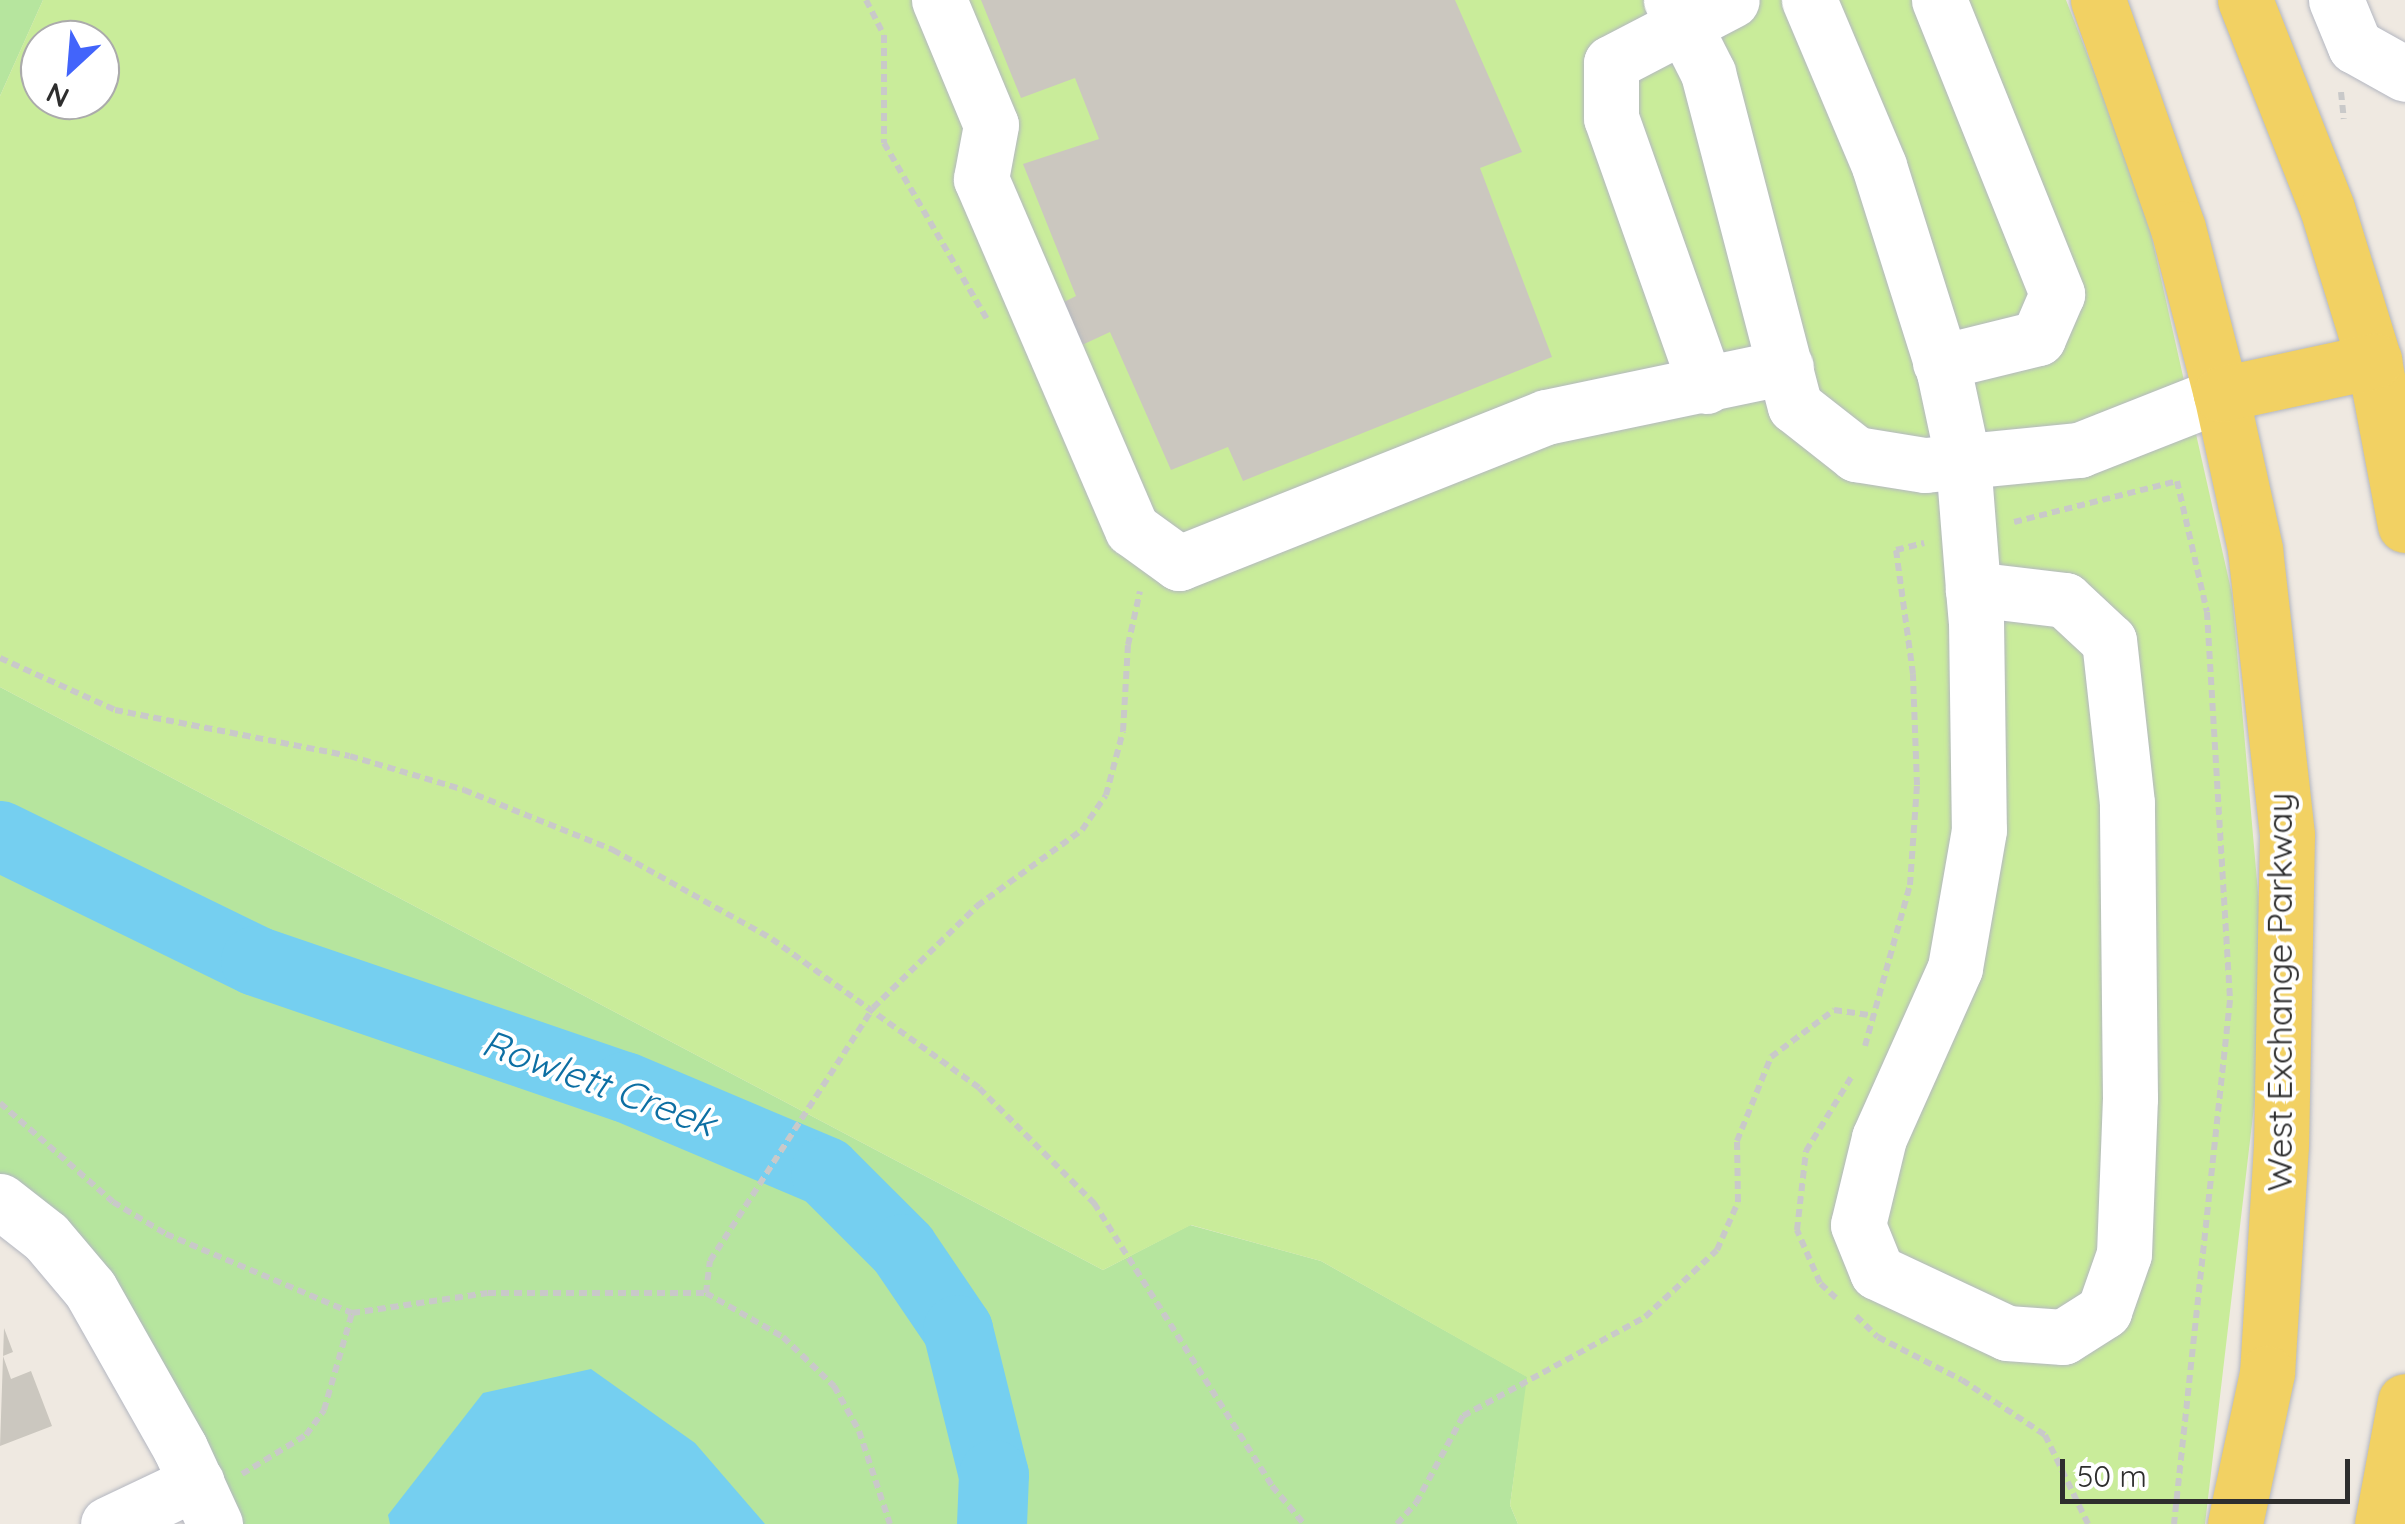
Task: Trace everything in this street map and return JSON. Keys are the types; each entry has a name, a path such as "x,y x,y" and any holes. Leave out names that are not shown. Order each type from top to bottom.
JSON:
{"main road":[{"name":"West Exchange Parkway","path":"2098,0 2178,228 2221,394 2255,549 2287,835 2282,1146 2267,1374 2235,1524"},
{"path":"2245,0 2390,358 2405,525"},
{"path":"2221,394 2390,358"},
{"path":"2382,1524 2405,1401"}],"street":[{"path":"939,0 991,125 981,179 1132,529 1179,563 1546,417 1786,367"},
{"path":"1809,0 1879,166 1940,362 1963,461 1974,589 1978,830 1955,968 1879,1138 1858,1226 1877,1272 2007,1333 2063,1336 2104,1311 2124,1254 2130,1098 2127,803 2109,641 2065,600 1974,589"},
{"path":"1939,0 2057,294 2038,338 1940,362"},
{"path":"2336,0 2355,46 2405,74"},
{"path":"1706,386 1612,118 1611,63 1696,7 1708,73 1795,406 1856,454 1925,465 2079,450 2221,394"},
{"path":"0,1201 46,1236 90,1289 218,1493 108,1524"}],"path":[{"path":"866,0 884,35 884,143 991,326"},
{"path":"706,1294 710,1262 873,1008 977,906 1082,830 1106,795 1123,731 1128,645 1144,578 1132,529"},
{"path":"0,658 115,710 350,756 553,823 683,886 873,1008 1028,1131 1094,1204 1272,1486 1304,1524"},
{"path":"1398,1524 1464,1416 1645,1317 1718,1250 1738,1202 1737,1141 1771,1057 1834,1010 1876,1016"},
{"path":"0,1104 140,1218 352,1313 488,1292 706,1294 783,1338 834,1386 859,1431 890,1524"},
{"path":"218,1493 306,1434 324,1410 352,1313"}],"green space":[{"path":"0,0 43,0 34,20 20,20 20,51 0,96"},
{"path":"43,0 2066,0 2142,194 2232,594 2267,996 2205,1524 1518,1524 1510,1505 1527,1377 1321,1261 1191,1225 1103,1270 0,687 0,96 20,51 20,120 120,120 120,20 34,20"},
{"path":"0,687 1103,1270 1190,1225 1321,1261 1528,1377 1510,1505 1518,1524 241,1524 0,1175"}],"water":[{"path":"591,1369 695,1443 765,1524 390,1524 388,1515 483,1393"}],"building":[{"path":"981,0 1455,0 1522,152 1480,168 1552,357 1243,481 1228,447 1171,470 1110,332 1082,345 1060,304 1076,296 1023,164 1099,139 1075,78 1021,98"},
{"path":"4,1328 13,1352 3,1356"},
{"path":"3,1356 11,1379 31,1371 52,1426 0,1446"}],"waterway":[{"name":"Rowlett Creek","path":"0,836 256,961 625,1087 826,1172 903,1249 958,1330 994,1475 992,1524"}]}
